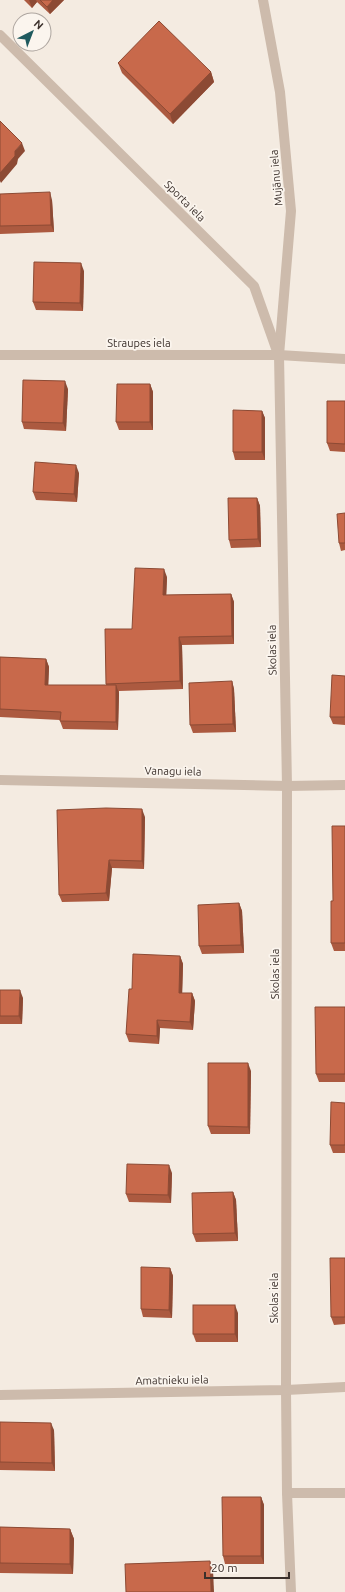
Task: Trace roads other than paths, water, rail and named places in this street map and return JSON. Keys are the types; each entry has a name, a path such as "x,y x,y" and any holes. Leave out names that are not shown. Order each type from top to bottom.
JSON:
{"street":[{"name":"Mujānu iela","path":"264,0 280,92 291,211 279,355"},
{"name":"Sporta iela","path":"0,35 254,286 279,355"},
{"name":"Straupes iela","path":"0,355 279,355"},
{"path":"279,355 345,359"},
{"name":"Skolas iela","path":"279,355 287,786 286,1390 287,1494 291,1592"},
{"name":"Vanagu iela","path":"0,780 287,786 345,785"},
{"name":"Amatnieku iela","path":"0,1395 286,1390 345,1387"},
{"path":"287,1494 345,1493"}]}
